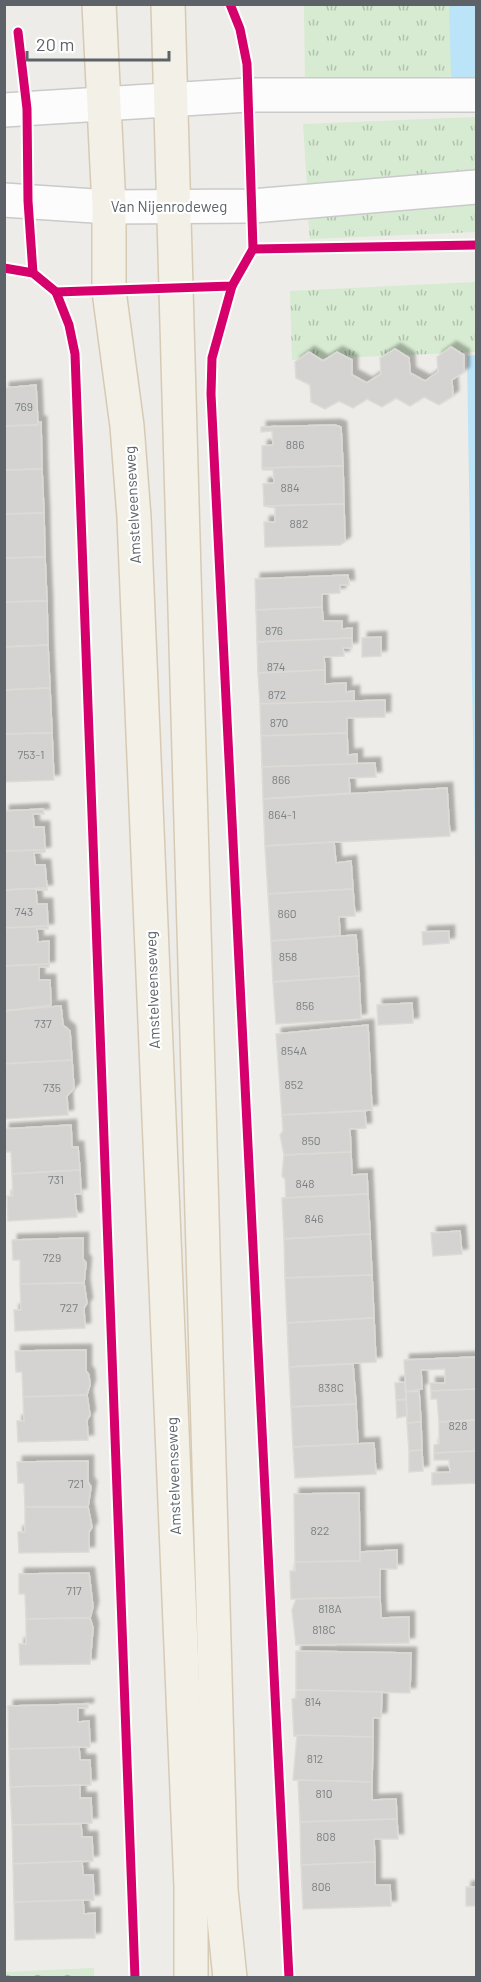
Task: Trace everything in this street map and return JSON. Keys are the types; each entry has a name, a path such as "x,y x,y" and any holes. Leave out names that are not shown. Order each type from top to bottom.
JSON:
{"main road":[{"name":"Amstelveenseweg","path":"99,4 102,106 109,207 109,291 127,426 134,517 190,1875 191,1977"},
{"path":"168,4 172,98 174,289 221,1890 230,1977"}],"street":[{"path":"4,110 102,106 172,98 467,94"},
{"name":"Van Nijenrodeweg","path":"4,200 109,207 252,206 469,188"}],"green space":[{"path":"304,5 476,5 476,76 305,80"},
{"path":"476,117 476,174 307,186 303,124"},
{"path":"476,204 476,232 310,239 308,217"},
{"path":"476,282 476,352 292,360 290,291"},
{"path":"94,1968 94,1977 5,1977 5,1972"}],"water":[{"path":"476,355 476,926 467,356"}],"building":[{"path":"451,347 464,355 464,372 452,380 453,396 439,405 424,397 410,406 396,398 382,407 367,399 353,408 339,401 325,409 311,402 310,385 296,378 295,362 309,352 323,361 337,352 352,360 352,375 367,383 381,374 380,358 395,349 409,358 410,373 425,381 438,372 437,357"},
{"path":"36,385 38,425 4,426 4,388"},
{"path":"38,422 41,422 42,469 4,470 4,426 38,425"},
{"path":"335,425 341,427 343,466 262,468 262,446 273,445 272,431 261,432 261,427"},
{"path":"343,466 344,504 264,506 263,484 274,483 273,470 262,468"},
{"path":"42,469 44,513 4,514 4,470"},
{"path":"344,504 345,542 340,545 265,547 264,522 275,522 275,508 264,506"},
{"path":"44,513 45,557 4,558 4,514"},
{"path":"45,557 47,601 4,602 4,558"},
{"path":"348,575 349,585 340,585 340,593 322,594 322,607 256,610 255,579"},
{"path":"47,601 48,645 4,647 4,602"},
{"path":"322,607 323,621 342,621 342,629 352,628 352,638 257,642 256,610"},
{"path":"381,637 381,656 362,657 362,638"},
{"path":"352,638 352,648 343,648 344,656 324,657 325,670 258,673 257,642"},
{"path":"48,645 50,688 4,690 4,647"},
{"path":"325,670 325,684 346,683 346,692 354,691 354,701 260,704 258,673"},
{"path":"50,688 52,733 4,734 4,690"},
{"path":"385,700 385,717 347,718 347,733 261,736 260,704"},
{"path":"52,733 54,780 4,782 4,734"},
{"path":"347,733 348,755 357,754 357,764 262,767 261,736"},
{"path":"375,763 376,777 349,778 350,793 263,799 262,767"},
{"path":"447,788 450,836 265,846 263,799"},
{"path":"43,809 44,814 33,814 34,827 44,827 45,850 4,851 4,811"},
{"path":"334,842 336,863 351,861 353,889 268,894 265,846"},
{"path":"45,850 45,852 34,853 35,865 45,865 47,888 4,890 4,851"},
{"path":"47,888 47,890 36,890 37,904 47,904 48,926 4,928 4,890"},
{"path":"353,889 355,916 339,917 340,936 271,941 268,894"},
{"path":"48,926 48,929 37,929 38,942 49,941 49,964 4,966 4,928"},
{"path":"449,931 449,943 423,945 422,932"},
{"path":"356,935 359,976 273,982 271,941"},
{"path":"49,964 49,967 39,967 39,980 50,980 51,1005 4,1011 4,966"},
{"path":"359,976 361,1019 276,1024 273,982"},
{"path":"412,1003 413,1023 378,1025 377,1005"},
{"path":"61,1006 63,1025 70,1031 72,1060 4,1064 4,1011"},
{"path":"368,1025 372,1110 282,1115 276,1034"},
{"path":"72,1060 74,1088 67,1096 68,1115 4,1119 4,1064"},
{"path":"365,1111 366,1128 350,1129 351,1152 284,1155 280,1135 283,1131 282,1115"},
{"path":"71,1125 72,1147 78,1147 80,1170 12,1174 11,1152 4,1152 4,1129"},
{"path":"351,1152 352,1175 367,1174 368,1194 286,1198 285,1179 282,1176 284,1155"},
{"path":"80,1170 81,1194 75,1194 77,1217 8,1221 7,1196 13,1196 12,1174"},
{"path":"368,1194 370,1234 284,1239 282,1198"},
{"path":"460,1231 462,1254 433,1256 431,1233"},
{"path":"370,1234 372,1275 285,1278 284,1239"},
{"path":"83,1238 83,1259 86,1263 84,1283 20,1284 20,1260 13,1260 12,1240"},
{"path":"372,1275 374,1318 287,1323 285,1278"},
{"path":"84,1283 87,1303 84,1308 85,1328 15,1331 14,1310 21,1310 20,1284"},
{"path":"374,1318 376,1362 289,1367 287,1323"},
{"path":"86,1350 86,1371 90,1385 87,1395 23,1397 22,1372 16,1372 15,1351"},
{"path":"476,1357 476,1389 431,1391 430,1383 445,1383 445,1369 421,1370 422,1389 406,1392 404,1360"},
{"path":"353,1364 356,1404 291,1407 289,1367"},
{"path":"405,1382 406,1400 396,1400 395,1383"},
{"path":"476,1389 476,1420 439,1422 437,1399 431,1399 431,1391"},
{"path":"419,1391 421,1422 407,1423 406,1392"},
{"path":"87,1395 90,1415 87,1420 88,1440 18,1442 17,1421 24,1421 23,1397"},
{"path":"396,1400 406,1400 407,1416 397,1418"},
{"path":"356,1404 358,1444 293,1447 291,1407"},
{"path":"476,1420 476,1451 434,1453 434,1445 439,1444 439,1422"},
{"path":"421,1422 422,1450 409,1451 407,1423"},
{"path":"374,1443 376,1474 295,1478 293,1447"},
{"path":"422,1450 423,1471 409,1472 409,1451"},
{"path":"476,1451 476,1483 432,1485 432,1473 450,1472 449,1460 434,1460 434,1453"},
{"path":"88,1461 88,1482 91,1487 88,1507 25,1507 24,1483 18,1483 17,1462"},
{"path":"359,1493 360,1561 295,1562 294,1494"},
{"path":"25,1507 88,1507 92,1527 89,1532 89,1552 19,1553 18,1532 25,1532"},
{"path":"397,1550 397,1569 380,1569 380,1597 291,1599 290,1571 295,1571 295,1562 360,1561 360,1552"},
{"path":"89,1573 93,1607 90,1618 26,1619 25,1594 19,1594 19,1574"},
{"path":"380,1597 381,1618 409,1617 409,1643 296,1645 292,1610 296,1599"},
{"path":"90,1618 93,1628 90,1664 20,1665 19,1644 26,1644 26,1619"},
{"path":"296,1651 411,1653 410,1693 296,1690"},
{"path":"296,1690 382,1692 381,1718 373,1718 373,1737 294,1736 292,1699 296,1698"},
{"path":"88,1704 88,1708 78,1708 78,1722 89,1721 90,1747 9,1749 8,1706"},
{"path":"297,1735 373,1737 372,1782 293,1780"},
{"path":"79,1747 80,1760 90,1760 91,1785 10,1787 9,1749"},
{"path":"298,1780 372,1782 372,1800 396,1799 397,1819 300,1822"},
{"path":"80,1785 80,1798 91,1798 92,1823 12,1825 10,1787"},
{"path":"397,1819 398,1839 374,1839 375,1862 301,1865 300,1822"},
{"path":"81,1824 82,1837 92,1837 93,1861 13,1864 12,1825"},
{"path":"82,1861 83,1875 93,1875 94,1900 14,1902 13,1864"},
{"path":"375,1862 375,1885 390,1885 391,1906 303,1909 301,1865"},
{"path":"466,1887 476,1887 476,1906 466,1906"},
{"path":"83,1900 84,1914 95,1913 95,1938 15,1940 14,1902"}],"waterway":[{"path":"474,4 476,72"}],"cycle path":[{"path":"4,268 33,273 56,292 232,286 253,249 247,64 240,29 230,4"},
{"path":"18,32 27,109 28,201 33,273"},
{"path":"253,249 476,245"},
{"path":"232,286 212,358 211,394 289,1978"},
{"path":"56,292 69,325 75,354 135,1978"}]}
